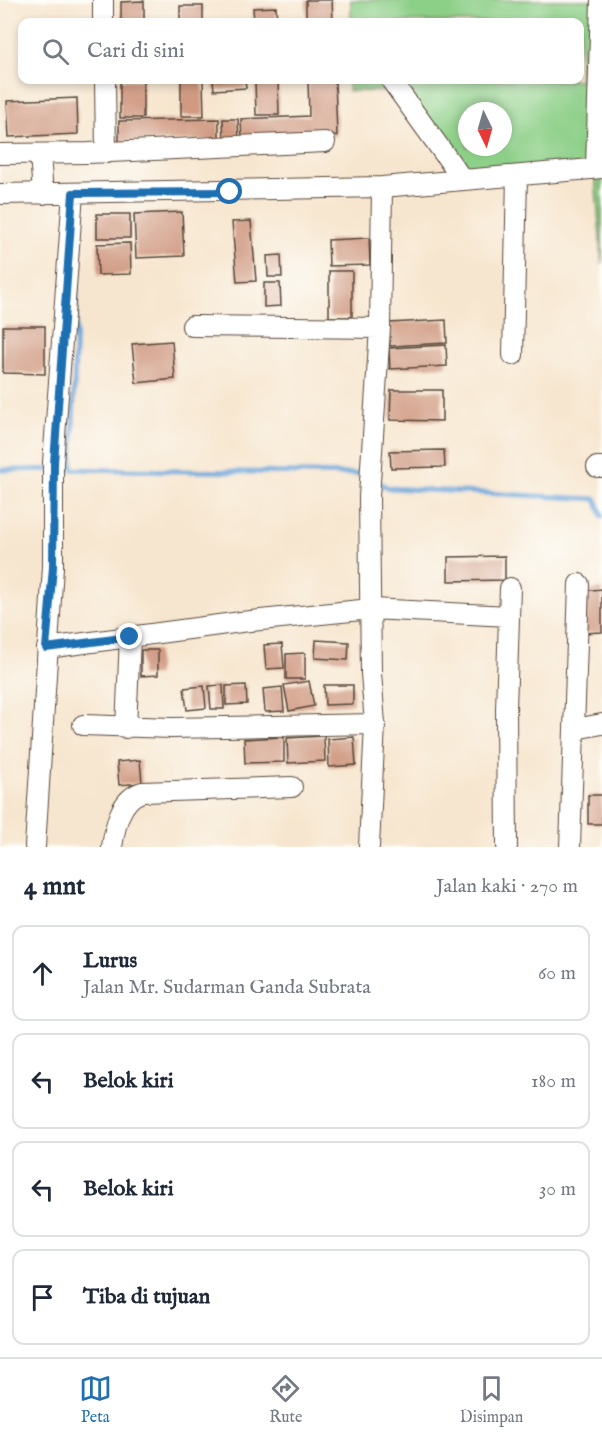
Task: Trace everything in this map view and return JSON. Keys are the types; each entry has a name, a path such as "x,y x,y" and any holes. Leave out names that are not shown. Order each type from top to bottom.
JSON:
{"street":[{"path":"103,0 104,18"},
{"path":"0,194 382,187 599,168 601,0"},
{"path":"105,84 106,153"},
{"path":"394,84 463,180"},
{"path":"0,154 106,153 325,142"},
{"path":"40,154 43,194"},
{"path":"513,356 517,176"},
{"path":"369,847 375,724 371,673 369,497 380,328 382,187"},
{"path":"35,847 53,567 54,463 73,193"},
{"path":"192,326 380,328"},
{"path":"570,847 579,584"},
{"path":"507,847 506,709 510,588"},
{"path":"46,648 371,609 509,616"},
{"path":"126,728 130,637"},
{"path":"83,725 126,728 375,724"},
{"path":"575,729 602,724"},
{"path":"112,847 125,803 132,795 142,792 292,787"}],"green space":[{"path":"351,0 602,0 602,264 595,174 466,171 401,91 348,91 349,84 584,84 584,18 351,18"}],"building":[{"path":"306,0 332,0 333,18 306,18"},
{"path":"144,1 144,18 121,18 121,2"},
{"path":"180,6 203,6 203,18 180,18"},
{"path":"276,7 277,18 254,18 253,8"},
{"path":"120,84 143,84 143,118 120,118"},
{"path":"181,84 203,84 204,116 181,116"},
{"path":"213,84 246,84 246,88 214,90"},
{"path":"255,84 278,84 279,115 256,115"},
{"path":"308,84 335,84 337,136 242,141 241,119 309,116"},
{"path":"77,98 78,134 9,137 7,101"},
{"path":"219,119 219,140 119,142 119,121"},
{"path":"223,119 238,119 239,143 224,143"},
{"path":"182,212 184,256 136,258 134,214"},
{"path":"97,214 130,214 130,238 97,238"},
{"path":"251,221 256,281 237,282 232,222"},
{"path":"369,238 370,265 329,266 328,240"},
{"path":"130,243 131,274 98,275 97,244"},
{"path":"281,255 282,277 268,277 267,256"},
{"path":"329,271 352,271 352,317 329,317"},
{"path":"264,283 280,283 281,306 264,307"},
{"path":"446,320 447,343 390,346 389,323"},
{"path":"3,326 45,326 45,374 3,373"},
{"path":"172,341 175,379 136,383 132,344"},
{"path":"446,345 447,366 390,369 389,348"},
{"path":"391,390 442,390 442,421 390,420"},
{"path":"444,450 445,467 391,468 390,451"},
{"path":"505,556 505,580 448,581 448,557"},
{"path":"602,589 602,632 585,633 581,591"},
{"path":"316,640 349,642 348,660 315,658"},
{"path":"282,644 284,668 266,669 264,645"},
{"path":"141,650 158,650 158,675 141,676"},
{"path":"305,653 305,679 286,679 286,654"},
{"path":"309,681 314,706 289,711 284,685"},
{"path":"223,685 224,709 211,709 209,686"},
{"path":"246,685 247,704 226,705 226,686"},
{"path":"324,685 353,685 353,704 325,705"},
{"path":"204,686 206,708 187,710 184,688"},
{"path":"282,687 284,711 265,712 263,689"},
{"path":"324,736 325,761 288,763 287,738"},
{"path":"284,737 284,762 245,763 244,739"},
{"path":"354,737 356,765 329,767 328,739"},
{"path":"140,760 142,783 119,785 117,762"},
{"path":"588,795 602,795 602,824 588,824"}],"waterway":[{"path":"0,470 72,469 77,270"},
{"path":"72,469 360,474 367,477"},
{"path":"375,481 389,488 596,499 602,516"}],"route":[{"path":"130,637 46,648 53,567 54,463 73,193 230,192"}]}
